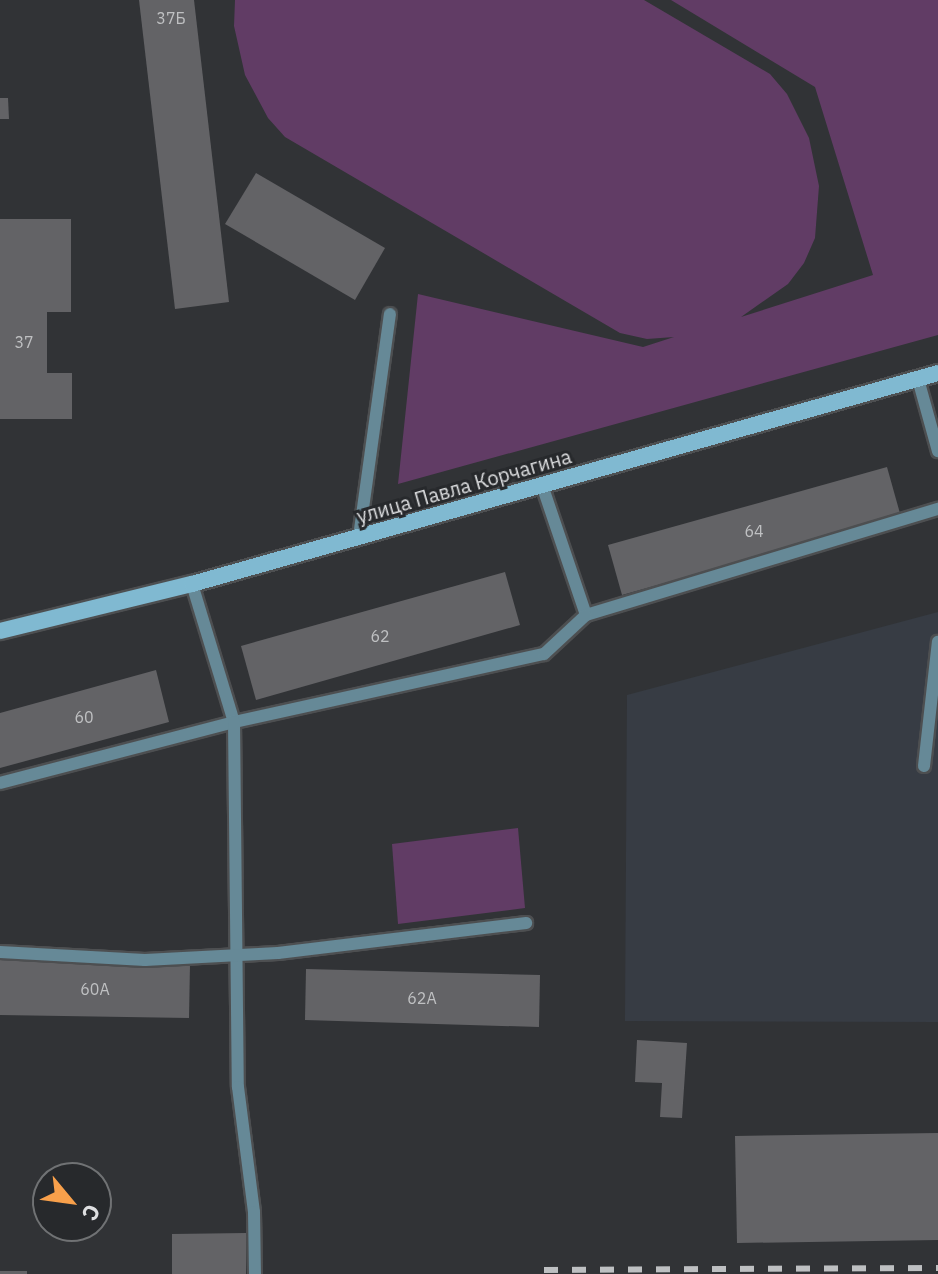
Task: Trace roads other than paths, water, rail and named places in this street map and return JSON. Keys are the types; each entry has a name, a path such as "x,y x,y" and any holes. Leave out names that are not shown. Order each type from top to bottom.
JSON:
{"main road":[{"name":"улица Павла Корчагина","path":"0,631 192,584 938,373"}],"lane":[{"path":"359,537 390,314"},
{"path":"918,379 938,451"},
{"path":"542,485 586,615"},
{"path":"0,783 234,722 544,654 586,615 938,509"},
{"path":"192,584 234,722 238,1087 254,1212 255,1274"},
{"path":"924,766 938,642"},
{"path":"0,952 145,960 235,955 526,923"}],"railway":[{"path":"544,1270 938,1268"}]}
